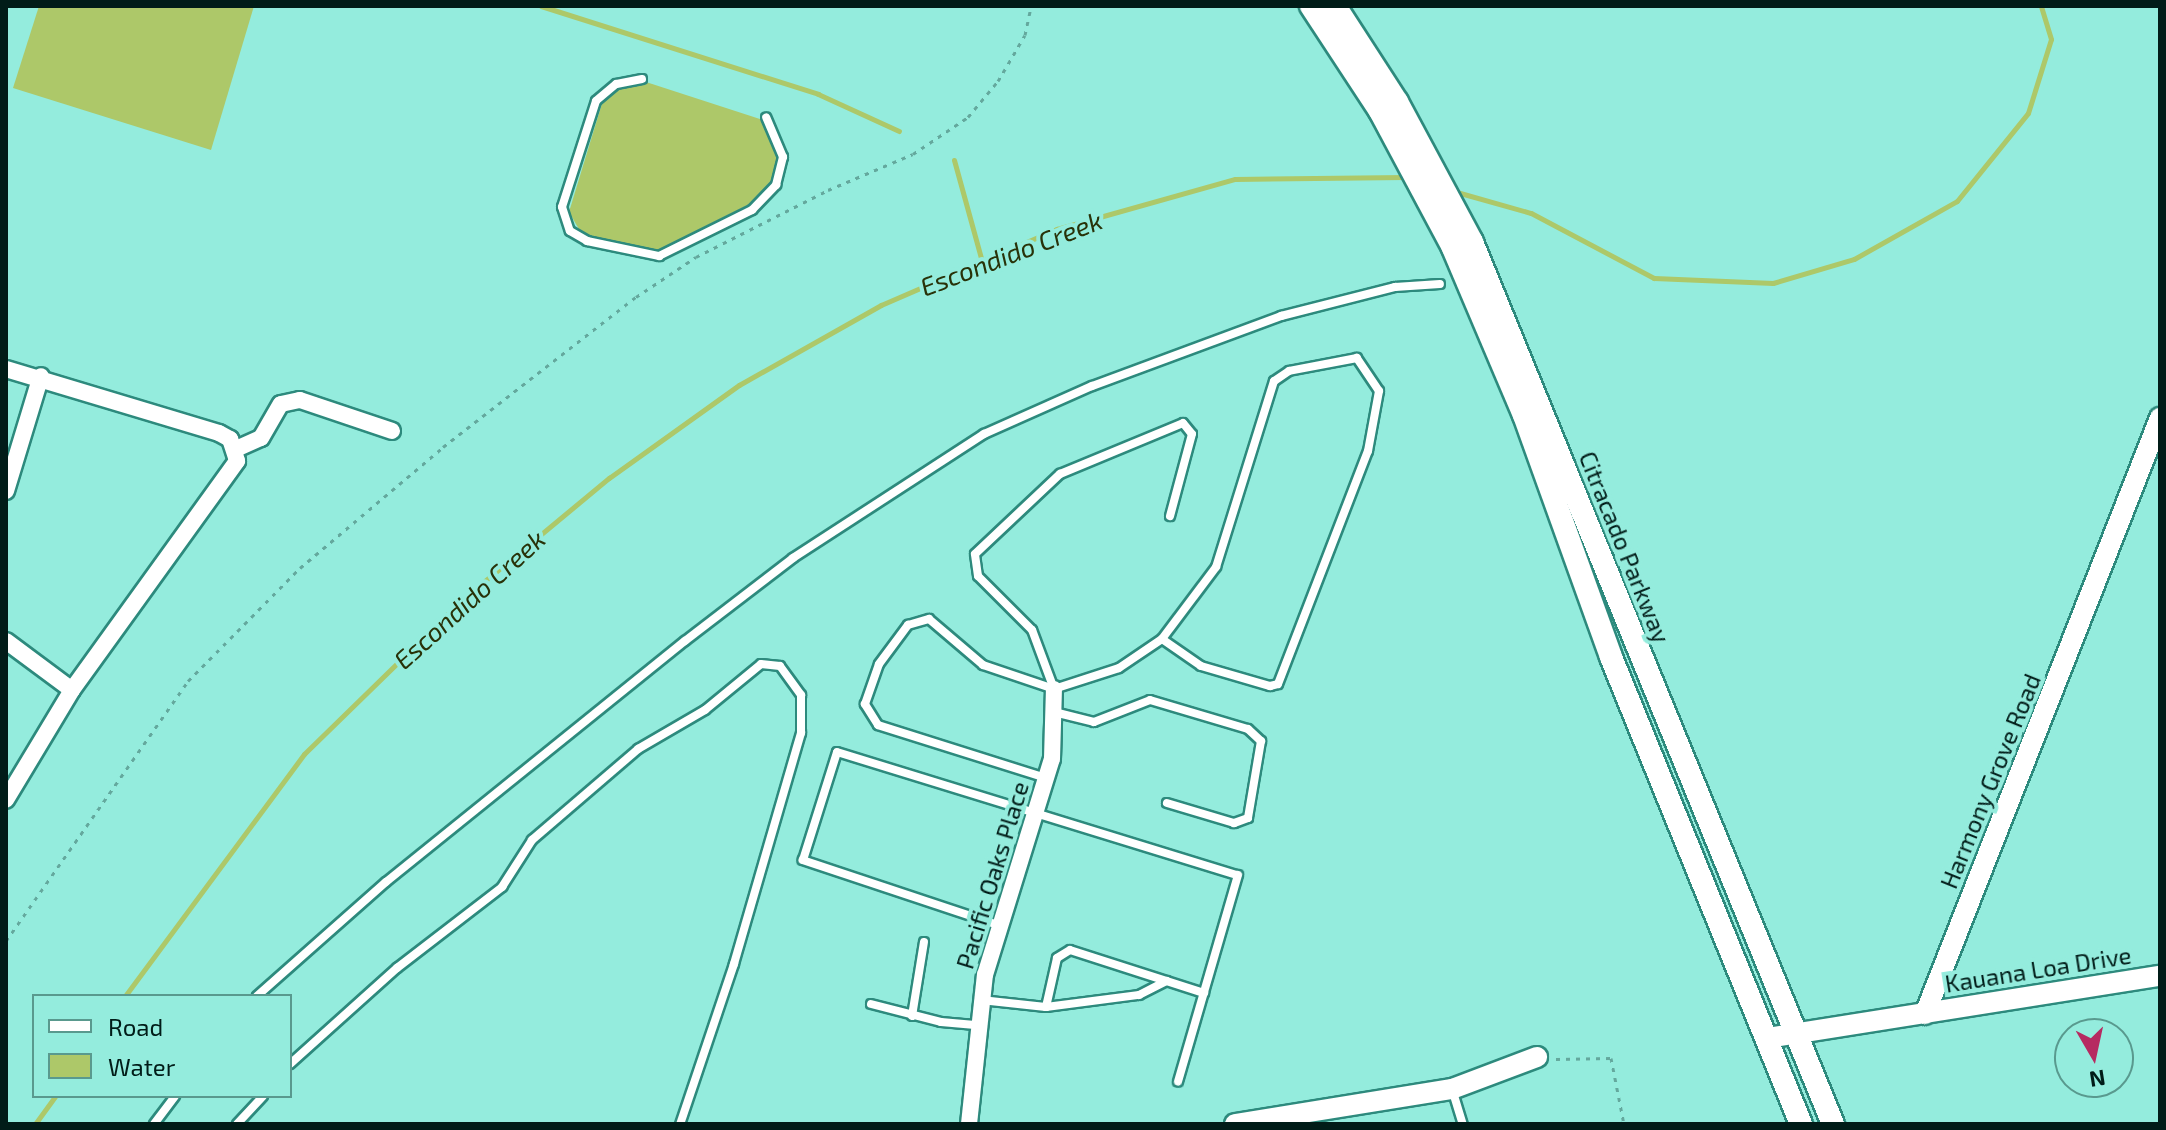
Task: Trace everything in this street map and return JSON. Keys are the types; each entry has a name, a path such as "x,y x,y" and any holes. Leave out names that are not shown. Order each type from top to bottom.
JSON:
{"main road":[{"name":"Citracado Parkway","path":"1311,6 1340,30"},
{"name":"Citracado Parkway","path":"1335,6 1340,30 1380,111 1463,245 1833,1124"},
{"name":"Citracado Parkway","path":"1463,245 1611,657 1801,1124"}],"street":[{"path":"6,369 41,376 219,433 236,449 237,461 72,690 6,800"},
{"path":"6,491 41,376"},
{"path":"236,449 261,438 281,404 300,400 392,431"},
{"name":"Harmony Grove Road","path":"1925,1014 2160,418"},
{"path":"6,641 72,690"},
{"name":"Pacific Oaks Place","path":"969,1124 981,1000 998,925 1046,778 1054,689"},
{"name":"Kauana Loa Drive","path":"1925,1014 2160,976"},
{"path":"1767,1038 1925,1014"},
{"path":"1235,1124 1452,1089 1537,1057"}],"lane":[{"path":"642,79 616,84 596,101 562,207 570,231 587,241 659,256 765,201 776,185 783,157 766,117"},
{"path":"259,994 386,882 685,641 793,558 984,434 1106,380 1281,316 1395,287 1440,284"},
{"path":"1046,778 878,725 865,704 879,664 908,625 929,619 983,665 1054,689 1119,668 1162,639 1216,567 1274,381 1289,371 1357,358 1379,391 1368,451 1284,678 1270,686 1201,666 1162,639"},
{"path":"1054,689 1032,630 978,576 975,554 1060,474 1183,423 1192,434 1170,516"},
{"path":"292,1062 397,968 502,887 532,840 638,749 705,710 761,664 780,666 801,695 801,733 738,949 680,1124"},
{"path":"1054,712 1094,722 1150,700 1248,729 1261,741 1248,818 1234,823 1167,803"},
{"path":"998,925 808,865 802,853 831,759 844,750 1238,875 1178,1081"},
{"path":"912,1016 924,942"},
{"path":"1046,1007 1062,952 1204,993"},
{"path":"981,1000 1046,1007 1139,995 1167,981"},
{"path":"871,1004 912,1016 978,1025"},
{"path":"1452,1089 1463,1124"},
{"path":"154,1124 174,1098"},
{"path":"237,1124 261,1098"}],"path":[{"path":"6,941 188,681 300,568 443,447 660,281 828,190 913,154 968,117 998,81 1025,35 1031,6"},
{"path":"1537,1057 1584,1062 1611,1058 1624,1124"}],"water":[{"path":"39,6 254,6 211,150 13,88"},
{"path":"646,82 763,120 779,154 773,185 762,198 651,254 592,238 580,231 569,212 603,100 610,92"}],"waterway":[{"path":"541,6 818,94 899,131"},
{"name":"Escondido Creek","path":"1453,191 1531,213 1654,278 1773,283 1854,259 1957,201 2028,113 2051,39 2041,6"},
{"path":"954,160 982,262"},
{"name":"Escondido Creek","path":"126,994 304,754 463,599 609,478 739,385 881,305 1057,229 1235,179 1405,177"},
{"name":"Escondido Creek","path":"35,1124 54,1098"}]}
